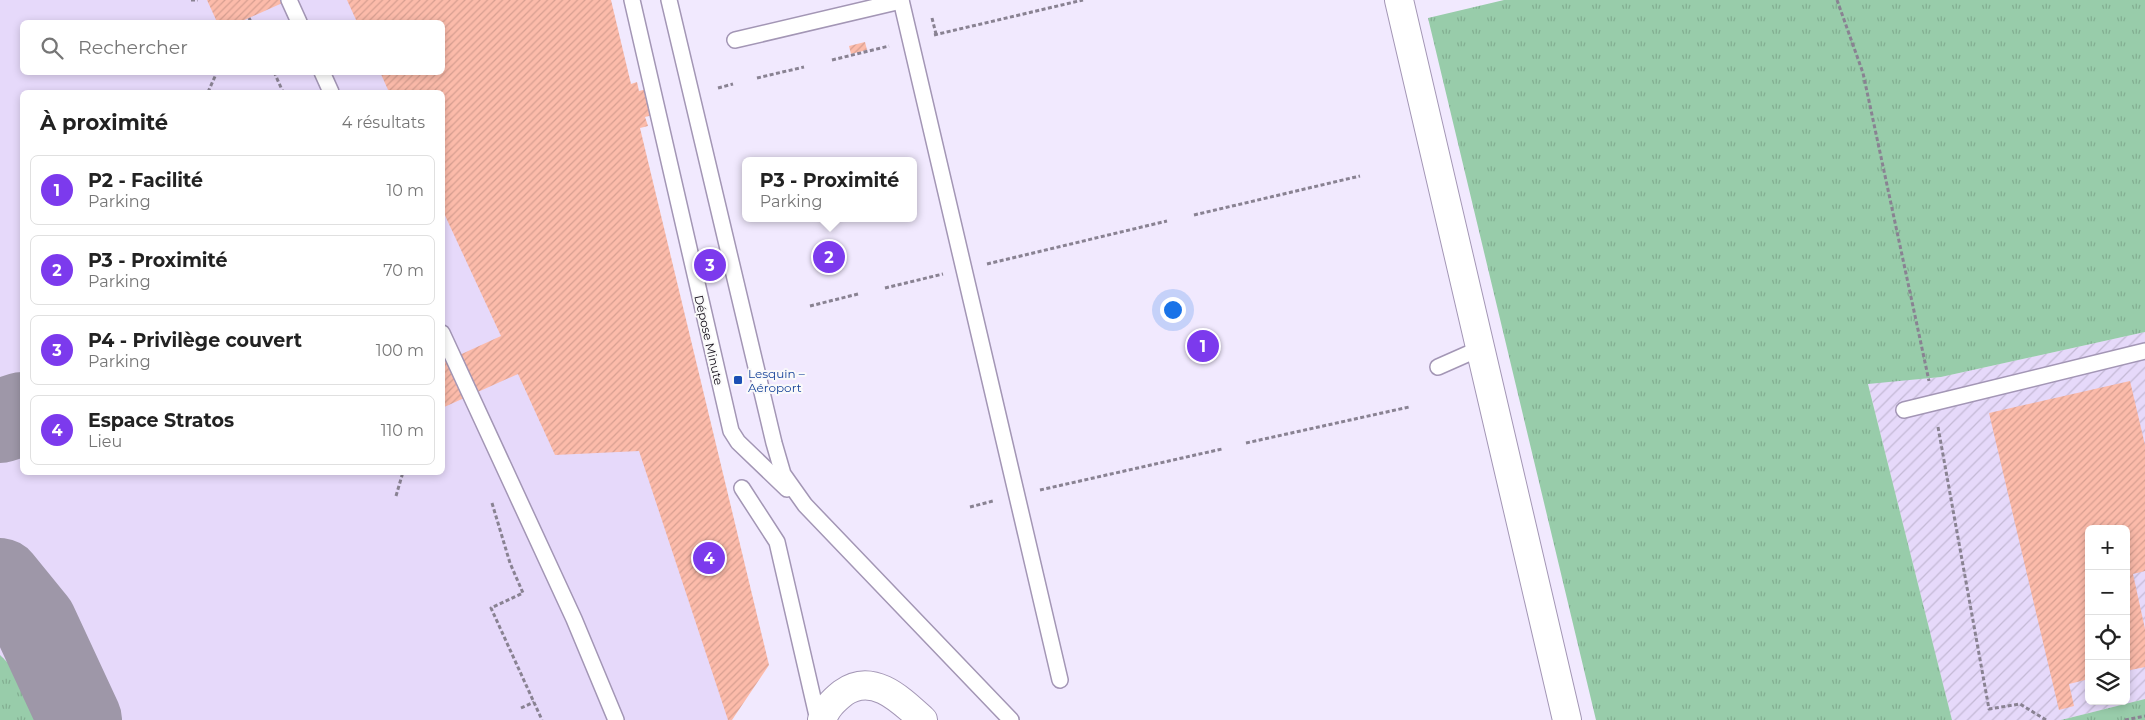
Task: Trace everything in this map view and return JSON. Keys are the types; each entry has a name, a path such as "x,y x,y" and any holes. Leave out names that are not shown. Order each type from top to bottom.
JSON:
{"street":[{"path":"1399,0 1567,720"},
{"path":"822,720 826,710 834,700 848,689 862,685 880,688 894,695 923,720"}],"lane":[{"path":"289,0 298,20"},
{"name":"Dépose Minute","path":"632,0 730,431 738,442 805,505"},
{"path":"669,0 774,443 783,474 805,505 1011,720"},
{"path":"735,40 901,0 1060,680"},
{"path":"323,75 330,90"},
{"path":"445,340 574,619 616,720"},
{"path":"1438,367 1481,348"},
{"path":"1904,410 2145,351"},
{"path":"742,488 777,542 818,720"}],"path":[{"path":"191,0 198,0"},
{"path":"930,36 1083,0"},
{"path":"832,60 890,46"},
{"path":"757,78 804,67"},
{"path":"209,90 216,75"},
{"path":"275,75 282,90"},
{"path":"718,88 733,84"},
{"path":"1194,215 1360,176"},
{"path":"987,264 1167,221"},
{"path":"885,288 946,274"},
{"path":"810,306 858,294"},
{"path":"1246,443 1409,407"},
{"path":"1040,490 1222,449"},
{"path":"396,496 402,475"},
{"path":"490,497 510,563 523,593 491,608 542,720"},
{"path":"970,506 996,500"},
{"path":"521,708 534,702"},
{"path":"2125,720 2145,716"}],"shaded area":[{"path":"0,0 542,0 730,720 0,720"},
{"path":"2145,332 2145,699 2130,703 2130,525 2085,525 2085,705 2121,705 2061,720 1952,720 1868,383 1941,377"}],"green space":[{"path":"1504,0 2145,0 2145,332 1941,377 1868,384 1952,720 1596,720 1428,18"},
{"path":"0,655 11,666 36,720 0,720"},
{"path":"2145,699 2145,720 2061,720 2121,705 2130,705 2130,703"}],"building":[{"path":"207,0 289,0 244,20 216,20"},
{"path":"347,0 611,0 631,84 637,82 639,91 647,89 653,115 645,117 648,126 640,128 769,665 732,720 728,720 639,451 555,455 518,374 445,407 445,362 501,336 445,215 445,90 388,90 381,75 445,75 445,20 356,20"},
{"path":"865,42 867,50 851,54 849,46"},
{"path":"2130,381 2145,445 2145,571 2133,574 2145,629 2145,667 2130,670 2130,525 2085,525 2085,680 2069,684 2074,706 2059,710 1989,413"}],"taxiway":[{"path":"0,421 20,415"},
{"path":"0,580 35,623 80,720"}],"place":[{"name":"P3 - Proximité","path":"829,257"},
{"name":"P4 - Privilège couvert","path":"710,265"},
{"name":"P2 - Facilité","path":"1203,346"},
{"name":"Lesquin – Aéroport","path":"738,380"},
{"name":"Espace Stratos","path":"709,558"}]}
